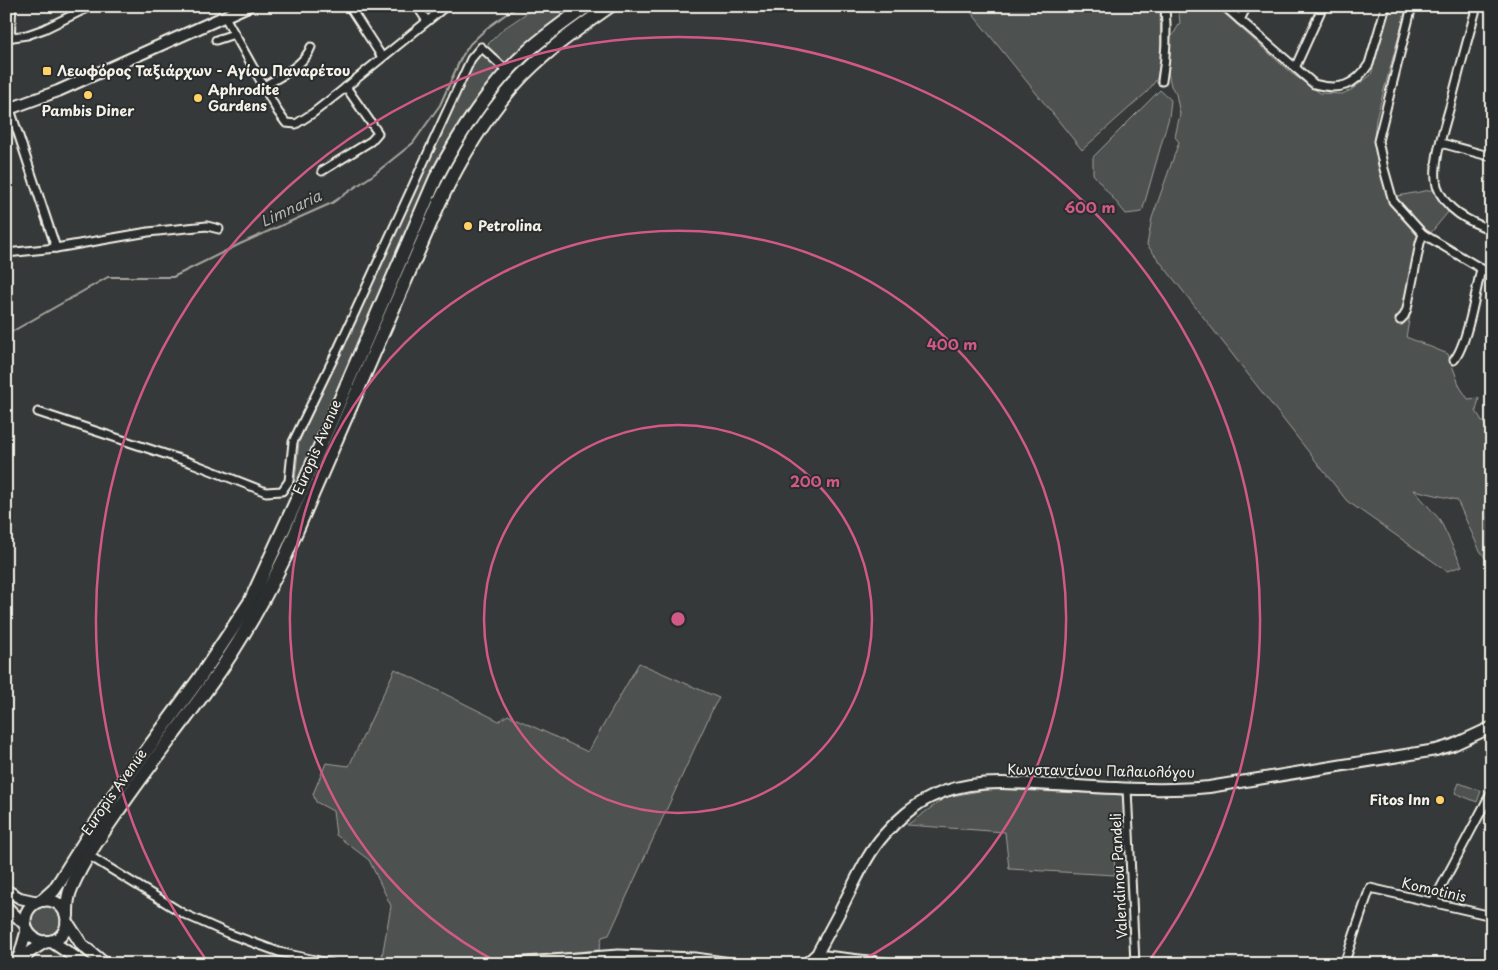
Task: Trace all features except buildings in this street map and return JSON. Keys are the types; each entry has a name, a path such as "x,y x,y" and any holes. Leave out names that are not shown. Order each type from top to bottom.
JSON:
{"highway":[{"name":"Europis Avenue","path":"41,901 54,890 114,795 199,679 250,602 299,495 448,154 482,103 507,71 541,40 587,6"},
{"name":"Europis Avenue","path":"67,919 68,897 88,855 142,776 208,688 260,608 286,555 440,201 467,148 513,85 586,22 610,6"}],"main road":[{"path":"85,964 49,941 35,938 27,927 26,916 34,904 48,900 62,907 82,945 105,964"},
{"path":"49,941 62,934 66,928 67,919"}],"street":[{"path":"12,6 8,38 27,35 44,29 91,6"},
{"path":"56,248 8,110 58,91 248,6"},
{"path":"349,6 382,57"},
{"path":"417,6 427,22"},
{"path":"225,16 278,112 286,122 296,124 313,113 446,6"},
{"path":"1162,81 1165,65 1167,25 1165,6"},
{"path":"1224,6 1314,84 1336,88 1358,79 1369,64 1386,6"},
{"path":"1240,20 1247,6"},
{"path":"1295,68 1323,6"},
{"path":"1412,6 1378,141 1393,201 1423,234 1492,276"},
{"path":"1476,6 1441,143 1436,176 1442,196 1452,210 1492,230"},
{"path":"216,40 234,34"},
{"path":"264,87 302,61 311,47"},
{"path":"38,412 192,463 266,492 282,491 289,481 293,442 338,349 471,59 481,47 507,71"},
{"path":"322,170 370,141 378,133 346,87"},
{"path":"1441,143 1492,156"},
{"path":"6,253 56,248 148,232 208,226 218,228"},
{"path":"1400,320 1407,309 1423,234"},
{"path":"1454,360 1463,344 1481,269"},
{"name":"Κωνσταντίνου Παλαιολόγου","path":"806,964 816,959 873,849 894,824 930,797 966,786 1003,782 1173,790 1209,787 1400,757 1453,745 1492,727"},
{"name":"Valendinou Pandeli","path":"1127,788 1135,964"},
{"path":"1433,902 1492,791"},
{"path":"88,855 184,914 219,930 279,952 333,964"},
{"name":"Komotinis","path":"1344,964 1370,888 1492,916"},
{"path":"6,890 20,898 41,901"},
{"path":"6,906 27,927 20,954 14,964"},
{"path":"21,964 30,952 49,941"},
{"path":"484,964 618,954 695,957 745,964"},
{"path":"816,959 902,964"}],"shaded area":[{"path":"537,6 576,6 518,54 445,156 294,491 299,442 454,106 474,58 503,29"},
{"path":"966,6 1160,6 1161,55 1157,79 1147,92 1082,150"},
{"path":"1178,6 1216,6 1291,73 1320,93 1342,94 1351,90 1371,75 1391,6 1407,6 1376,119 1374,137 1377,162 1388,196 1394,201 1397,196 1436,189 1449,211 1424,241 1406,337 1448,354 1460,387 1468,399 1479,398 1476,411 1492,437 1492,568 1479,549 1457,500 1414,490 1440,520 1462,566 1447,571 1347,501 1147,245 1152,218 1179,142 1175,137 1180,114 1176,94 1171,86 1168,72 1168,43 1180,23"},
{"path":"1160,90 1171,100 1169,117 1142,212 1126,214 1093,174 1093,157"},
{"path":"639,663 719,698 609,935 602,937 599,950 462,961 381,962 391,906 369,860 336,835 333,811 316,802 313,794 326,763 349,766 395,669 499,721 508,715 588,752"},
{"path":"1459,783 1481,791 1477,802 1455,793"},
{"path":"991,789 1124,795 1125,850 1114,851 1115,875 1009,869 1005,832 907,825 946,797"},
{"path":"46,905 52,906 57,910 61,915 61,927 57,932 52,936 46,937 40,936 35,932 31,927 30,921 31,915 35,910 40,906"}],"waterway":[{"name":"Limnaria","path":"6,335 108,277 173,277 240,244 332,203 373,175 413,143 440,105 461,58 470,44 487,28 520,6"}],"place":[{"name":"Λεωφόρος Ταξιάρχων - Αγίου Παναρέτου","path":"47,71"},
{"name":"Pambis Diner","path":"88,95"},
{"name":"Aphrodite Gardens","path":"198,98"},
{"name":"Petrolina","path":"468,226"},
{"name":"Fitos Inn","path":"1440,800"}]}
